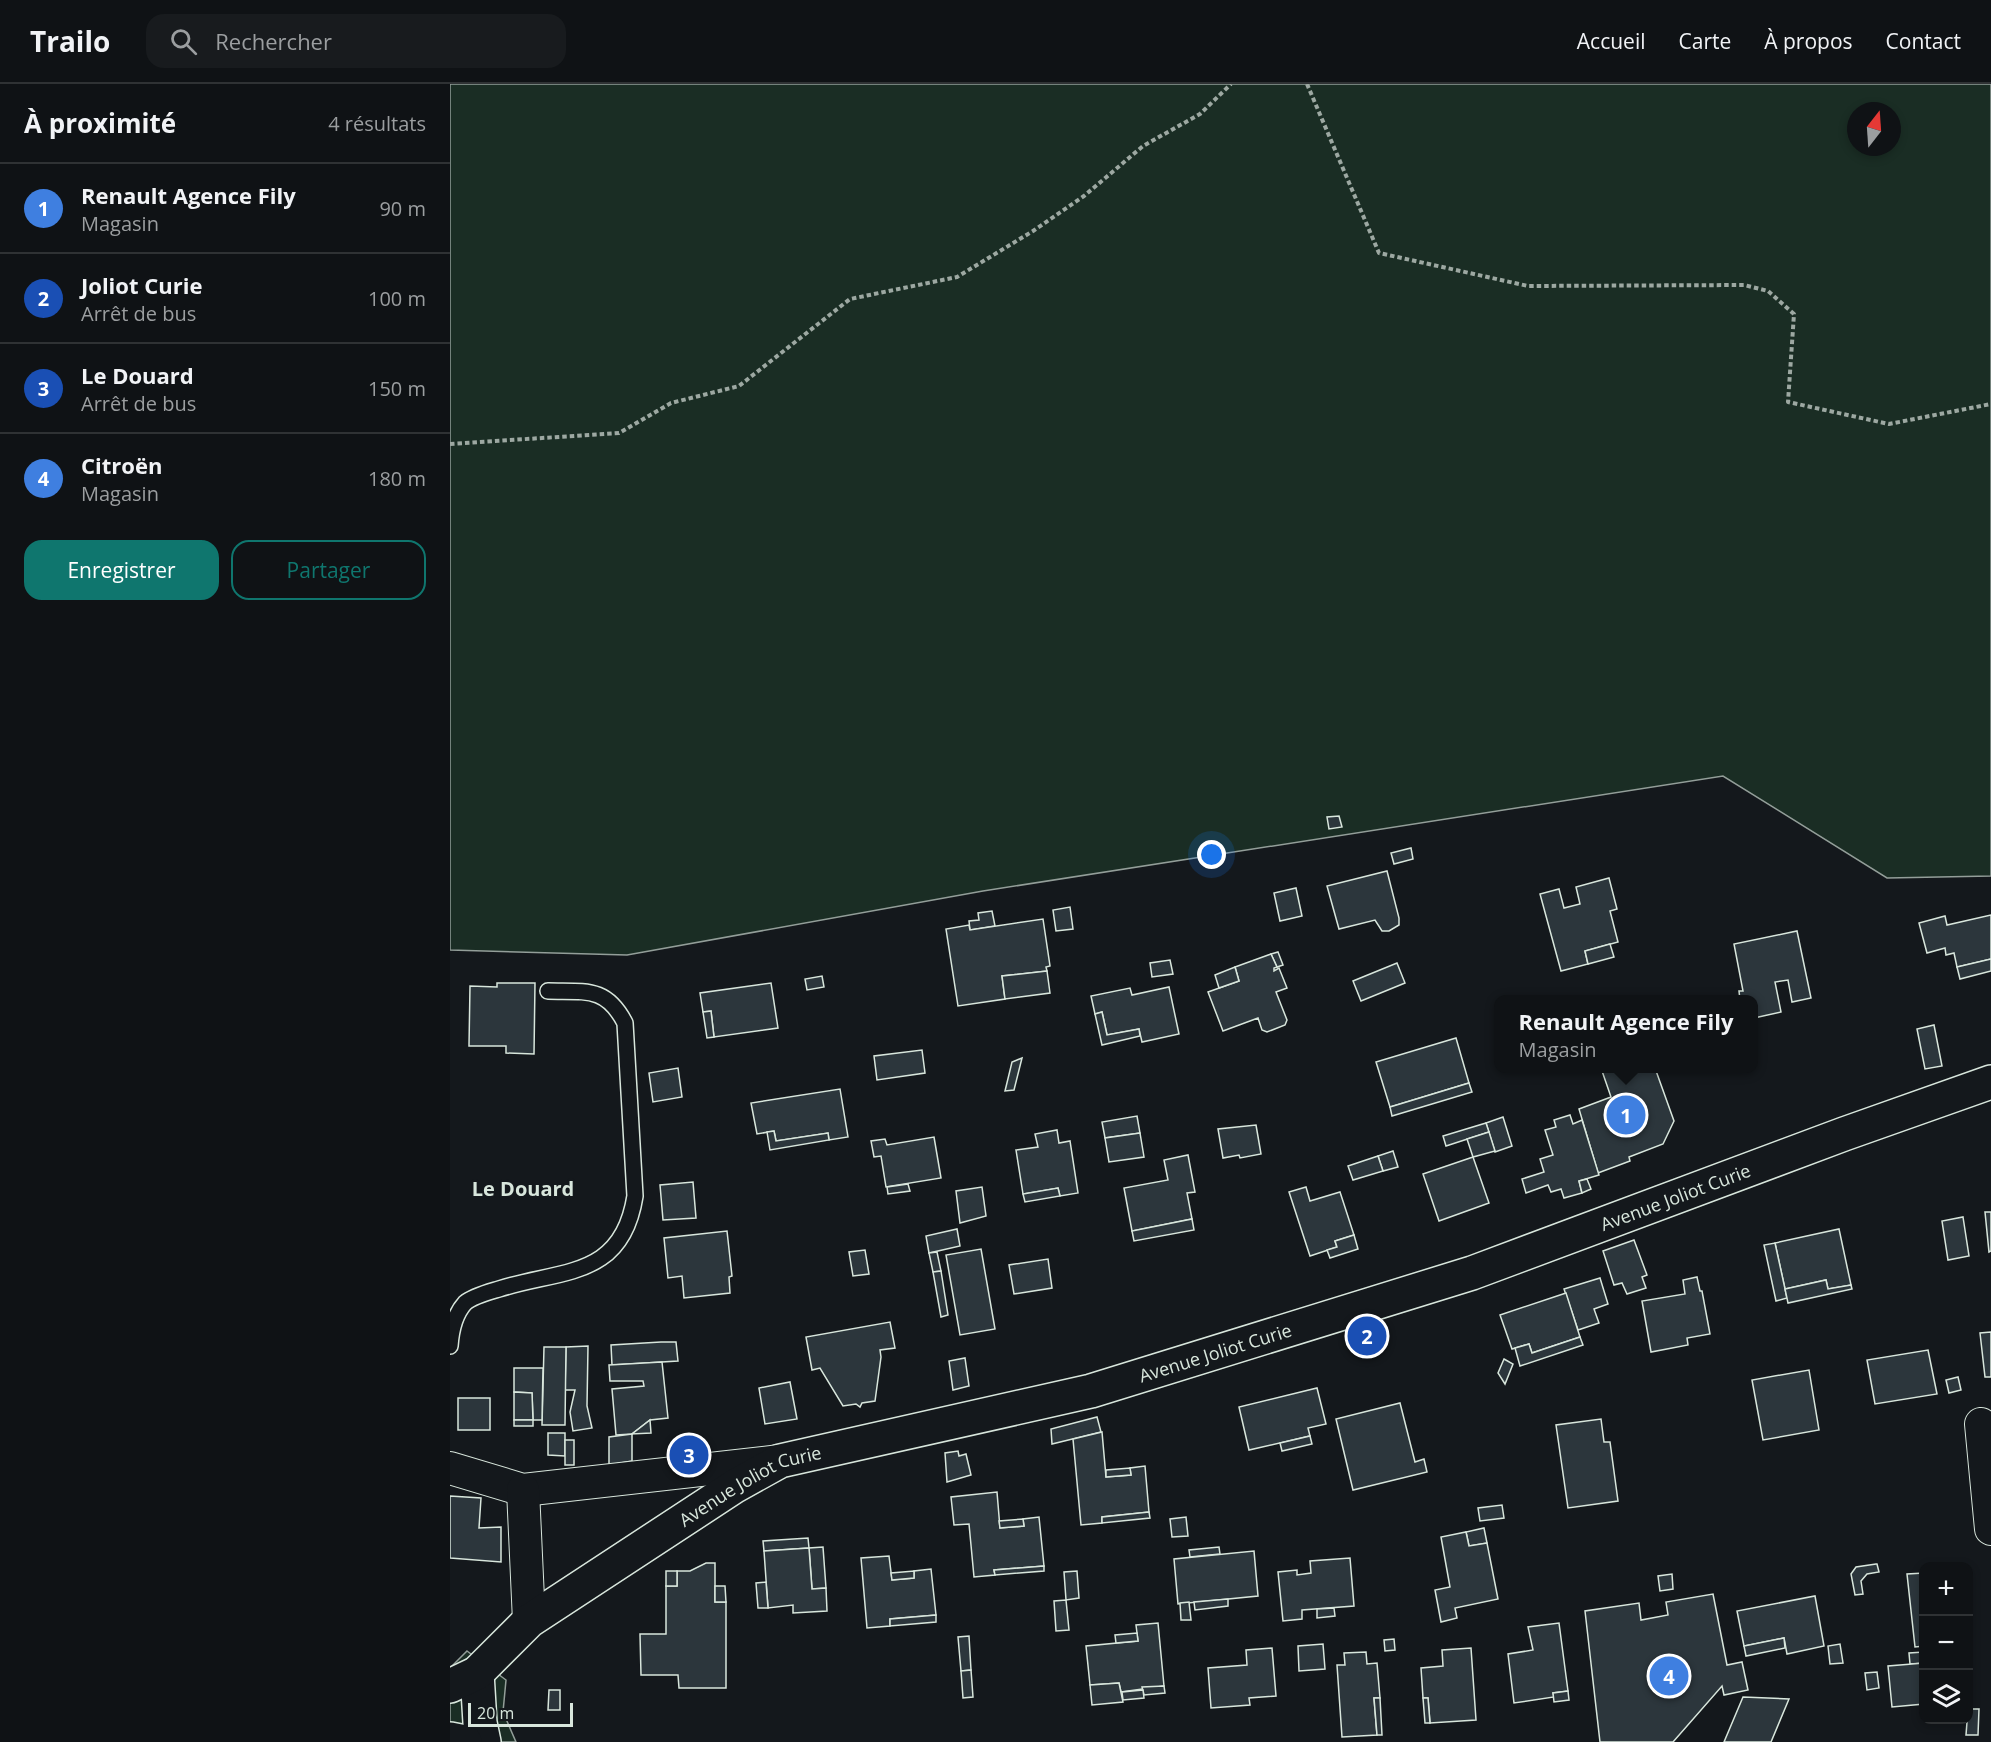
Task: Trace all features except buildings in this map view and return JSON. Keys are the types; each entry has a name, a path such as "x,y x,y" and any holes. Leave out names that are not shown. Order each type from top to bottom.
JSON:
{"street":[{"name":"Avenue Joliot Curie","path":"484,1742 464,1680 529,1621 735,1486 780,1461 1091,1391 1450,1280 1991,1082"},
{"path":"1981,1424 1991,1529"},
{"path":"450,1468 523,1490 780,1461"},
{"path":"523,1490 529,1621"},
{"path":"450,1739 465,1742"}],"lane":[{"path":"450,1346 457,1317 466,1303 483,1294 506,1287 579,1270 599,1260 617,1242 632,1216 635,1196 625,1023 617,1008 604,996 548,991"}],"path":[{"path":"450,444 619,433 671,404 740,386 850,299 957,277 1033,231 1084,196 1143,146 1200,114 1231,84"},
{"path":"1307,84 1379,253 1528,286 1744,285 1768,291 1794,314 1788,402 1888,424 1991,404"}],"green space":[{"path":"450,84 1991,84 1991,876 1887,878 1723,776 983,891 627,955 450,950"},
{"path":"467,1651 506,1680 503,1712 516,1742 450,1742 450,1668"}],"place":[{"name":"Renault Agence Fily","path":"1626,1115"},
{"name":"Joliot Curie","path":"1367,1336"},
{"name":"Le Douard","path":"689,1455"},
{"name":"Citroën","path":"1669,1676"}],"district":[{"name":"Le Douard","path":"523,1188"}]}
